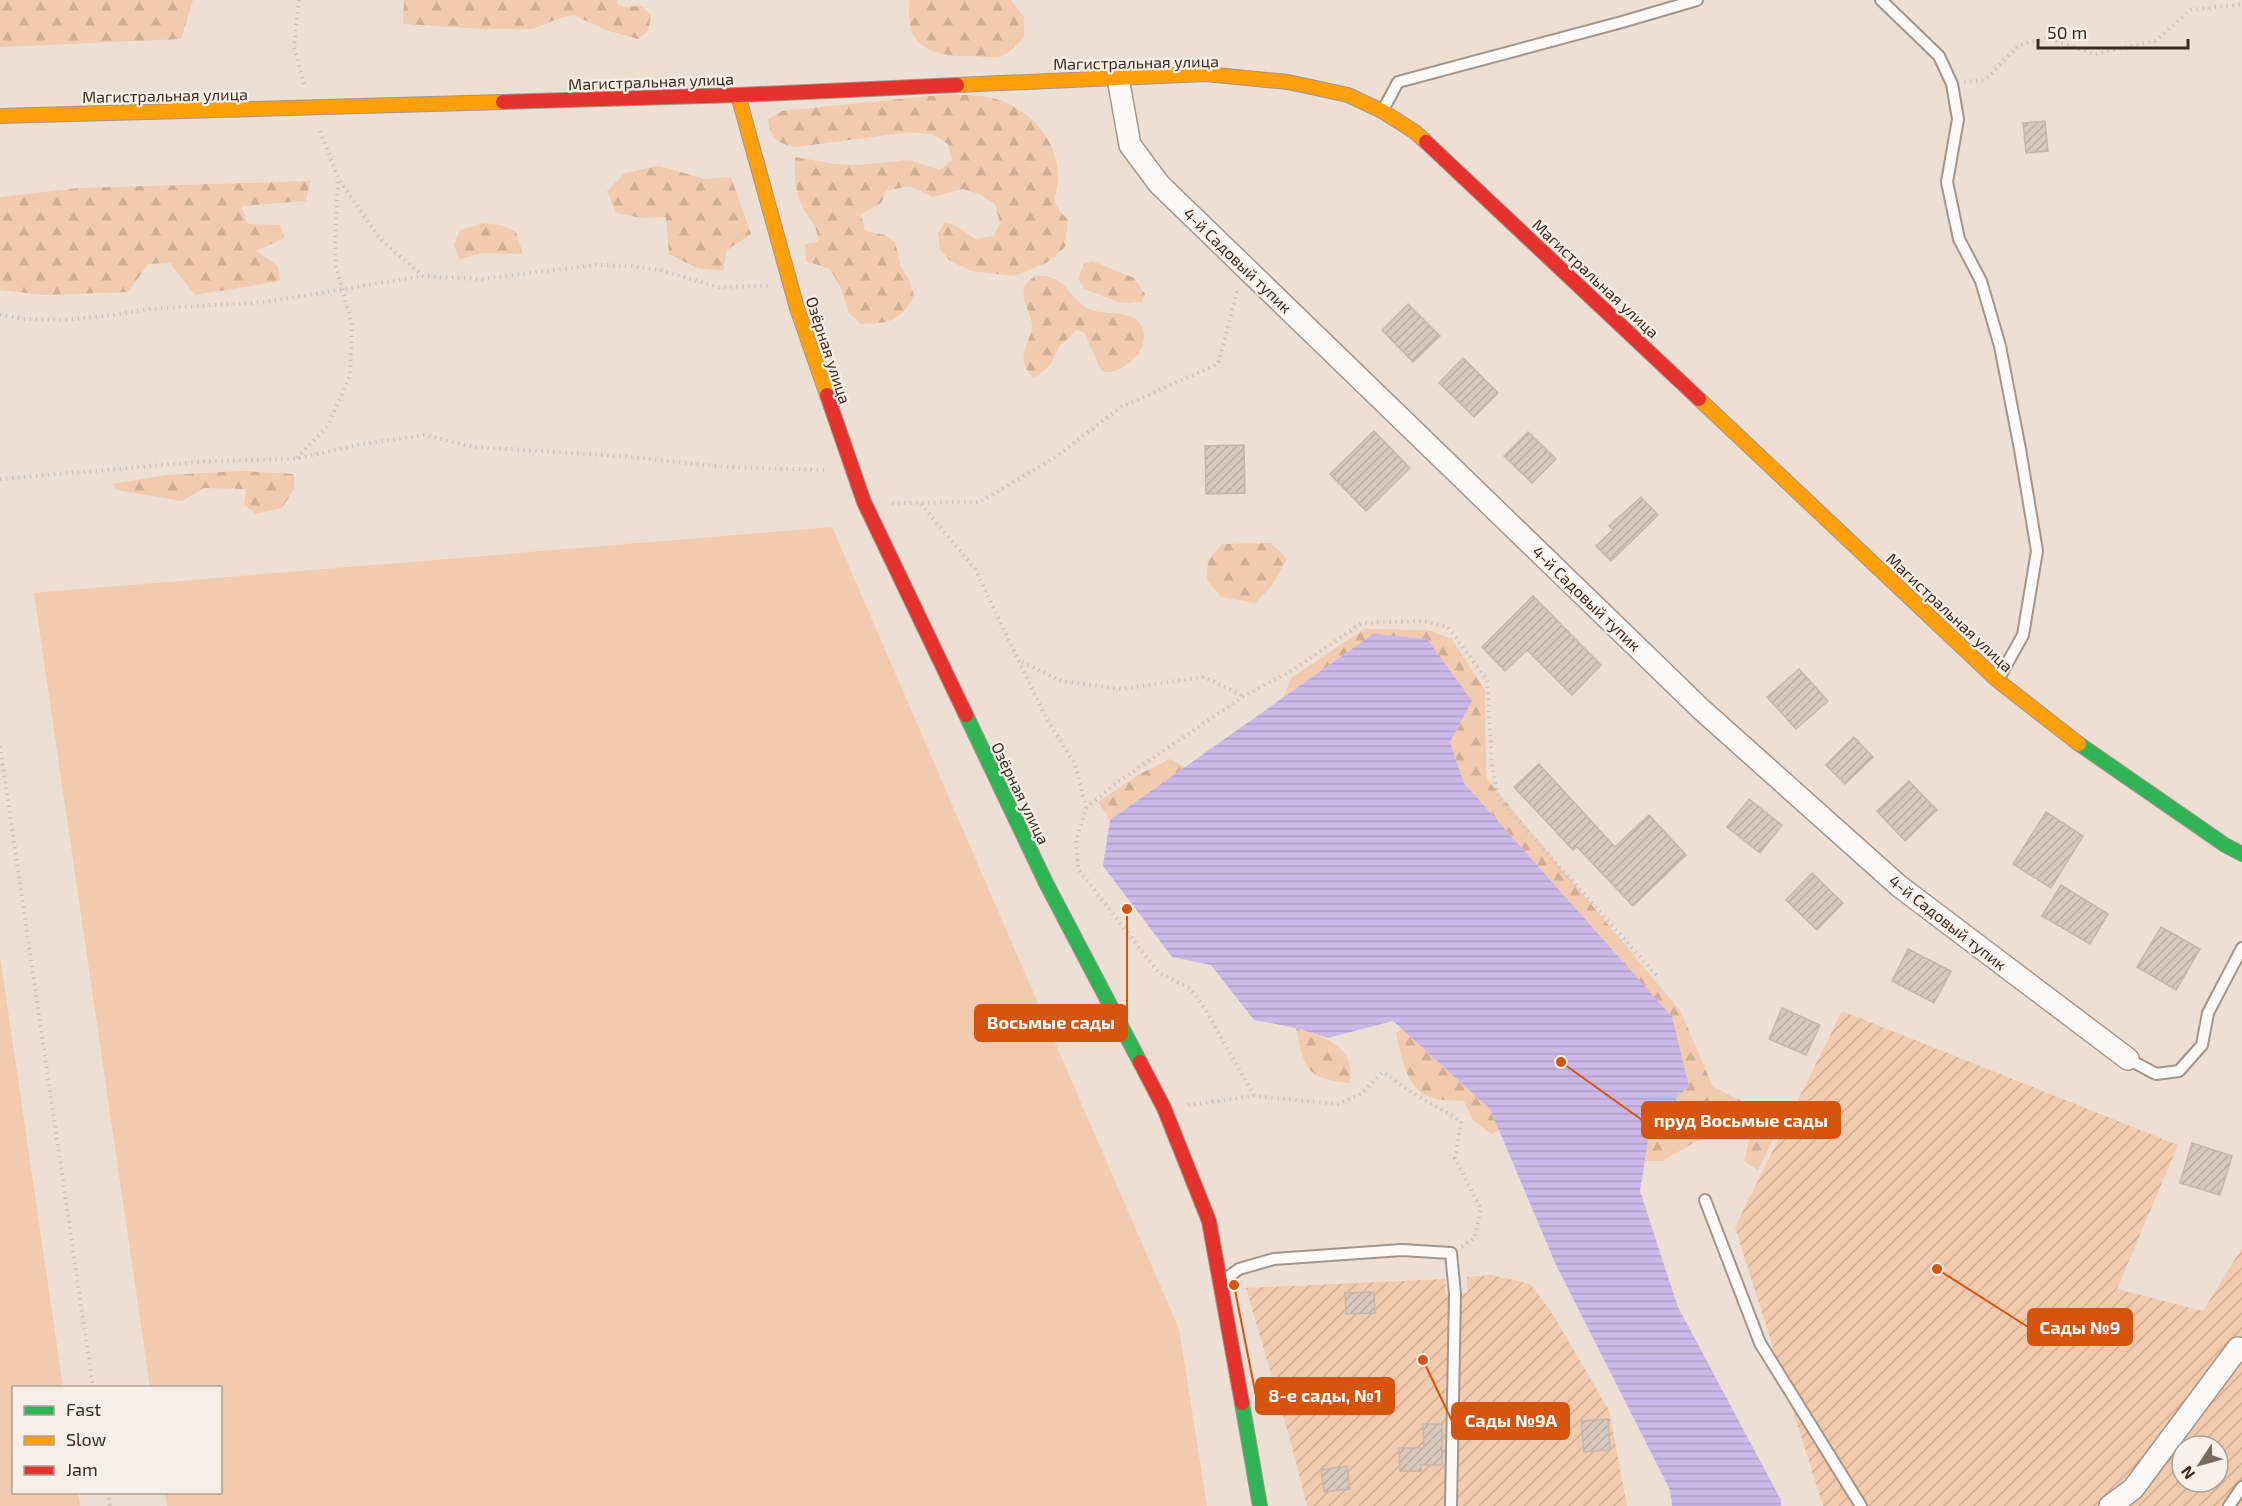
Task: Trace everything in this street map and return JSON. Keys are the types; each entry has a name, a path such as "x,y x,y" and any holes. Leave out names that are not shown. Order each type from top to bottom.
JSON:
{"street":[{"name":"Магистральная улица","path":"0,116 738,95 1205,74 1288,82 1348,94 1382,111 1415,132 1997,680 2063,733 2242,854"},
{"name":"4-й Садовый тупик","path":"1118,78 1130,145 1159,184 1702,710 1899,886 2128,1059"},
{"name":"Озёрная улица","path":"738,95 797,308 864,502 1046,883 1164,1108 1209,1221 1260,1506"},
{"path":"2110,1506 2133,1489 2238,1348 2242,1351"}],"lane":[{"path":"1382,111 1398,82 1697,0"},
{"path":"1881,0 1939,56 1952,84 1958,118 1947,182 1959,239 1981,281 2000,346 2020,449 2037,551 2022,635 1997,680"},
{"path":"2128,1059 2156,1074 2180,1071 2202,1045 2208,1013 2242,948"},
{"path":"1705,1200 1760,1343 1861,1506"},
{"path":"1220,1283 1239,1269 1274,1259 1402,1250 1451,1253 1455,1294 1451,1506"},
{"path":"2229,1506 2242,1487"}],"path":[{"path":"299,0 294,46 310,108 338,178 380,239 423,276"},
{"path":"1952,84 1985,80 2019,45 2046,38 2095,54 2155,41 2191,9 2242,4"},
{"path":"295,459 328,425 350,376 352,324 336,267 338,178"},
{"path":"0,315 63,320 148,309 266,302 423,276 482,279 594,265 632,266 660,270 718,287 767,286 797,308"},
{"path":"864,502 921,504 980,502 1054,458 1121,407 1218,364 1244,266"},
{"path":"0,479 209,461 295,459 362,444 425,435 473,447 621,456 724,467 852,471"},
{"path":"921,504 975,569 1046,718 1075,764 1086,808 1076,841 1078,869 1159,973 1191,989 1205,1009 1254,1096"},
{"path":"1086,808 1119,781 1244,696 1293,670 1362,623 1422,621 1448,627 1487,680 1492,767 1498,798 1658,977"},
{"path":"1021,662 1061,681 1121,689 1204,677 1244,696"},
{"path":"0,746 93,1386"},
{"path":"1164,1108 1254,1096 1338,1104 1361,1094 1383,1072 1411,1092 1461,1121 1455,1158 1481,1209 1474,1239 1451,1253"}],"green space":[{"path":"0,0 193,0 181,39 0,47"},
{"path":"404,0 617,0 618,4 623,7 642,6 651,16 648,31 638,39 609,31 573,15 533,29 403,24"},
{"path":"910,0 1011,0 1024,17 1024,38 1008,53 999,57 946,55 934,52 916,40 911,30"},
{"path":"950,94 982,96 1005,102 1017,108 1038,125 1052,148 1056,161 1058,182 1055,202 1068,220 1065,247 1046,263 1014,276 971,271 949,260 940,249 938,233 945,222 958,227 976,239 994,236 1000,223 995,204 979,194 963,189 933,197 910,186 886,191 881,203 861,214 865,231 885,235 895,242 901,267 910,282 914,296 909,305 893,319 887,322 861,324 849,313 841,288 830,269 806,261 805,244 818,242 818,236 799,198 795,181 795,157 836,164 859,165 909,160 940,170 952,160 948,144 932,134 910,132 796,147 779,142 773,136 768,119 782,111"},
{"path":"659,166 705,179 731,177 751,234 727,250 723,271 697,268 669,254 666,217 642,218 616,213 607,191 625,173"},
{"path":"310,181 306,201 241,206 248,224 280,225 285,238 256,251 278,266 280,281 195,295 170,263 148,264 128,292 44,295 0,290 0,197 78,188"},
{"path":"483,223 501,225 516,232 523,254 484,253 459,259 454,245 460,230"},
{"path":"1092,261 1134,278 1145,294 1142,302 1121,303 1084,289 1078,278 1084,264"},
{"path":"1035,276 1054,278 1087,308 1122,314 1137,320 1142,326 1144,336 1139,353 1121,368 1104,372 1099,366 1085,333 1077,330 1059,347 1052,362 1045,370 1034,378 1026,369 1024,361 1032,324 1024,293 1028,282"},
{"path":"242,471 294,474 294,489 282,508 256,514 244,505 246,489 204,488 182,501 117,490 112,484 167,475"},
{"path":"832,527 1179,1329 1207,1506 167,1506 165,1494 222,1494 222,1386 150,1386 34,593"},
{"path":"1271,543 1287,559 1272,586 1255,603 1221,597 1207,580 1208,560 1222,544"},
{"path":"1364,629 1429,630 1452,639 1485,690 1486,778 1681,1012 1713,1087 1782,1121 1758,1170 1744,1161 1751,1133 1723,1132 1697,1141 1662,1161 1645,1161 1651,1122 1689,1086 1672,1018 1464,783 1450,742 1472,701 1373,634 1283,698 1291,678"},
{"path":"1170,759 1185,767 1110,820 1098,802 1138,775"},
{"path":"0,956 63,1386 12,1386 12,1494 78,1494 80,1506 0,1506"},
{"path":"1842,1011 2178,1145 2117,1289 2203,1311 2242,1248 2242,1506 1823,1506 1735,1227"},
{"path":"1296,1028 1327,1040 1343,1052 1351,1070 1350,1083 1324,1078 1310,1069 1305,1062"},
{"path":"1402,1029 1490,1109 1499,1130 1491,1134 1472,1119 1464,1101 1434,1098 1415,1087 1400,1051 1396,1033"},
{"path":"1492,1275 1530,1284 1550,1310 1609,1410 1627,1506 1307,1506 1246,1288 1445,1279 1446,1294 1467,1293 1467,1277"}],"shaded area":[{"path":"1373,634 1427,639 1472,701 1450,742 1464,783 1672,1017 1689,1086 1651,1122 1640,1191 1678,1307 1781,1500 1781,1506 1672,1506 1670,1490 1556,1265 1490,1109 1393,1021 1328,1038 1296,1028 1254,1020 1211,965 1172,957 1103,866 1110,820"}],"building":[{"path":"2045,121 2048,151 2026,153 2023,123"},
{"path":"1408,304 1440,336 1413,362 1382,330"},
{"path":"1463,358 1498,393 1474,417 1439,383"},
{"path":"1374,431 1410,468 1366,511 1330,474"},
{"path":"1528,432 1556,459 1532,483 1504,456"},
{"path":"1244,445 1245,493 1206,494 1205,446"},
{"path":"1641,497 1658,515 1611,561 1596,546 1613,530 1609,526"},
{"path":"1533,596 1601,665 1572,695 1527,650 1505,671 1482,647"},
{"path":"1799,669 1828,701 1796,729 1767,697"},
{"path":"1854,737 1873,757 1845,784 1826,765"},
{"path":"1539,764 1615,847 1649,815 1686,855 1633,906 1577,847 1573,850 1514,787"},
{"path":"1909,781 1937,810 1905,841 1877,811"},
{"path":"1749,799 1782,825 1760,853 1727,827"},
{"path":"2046,812 2083,836 2051,888 2013,864"},
{"path":"1812,873 1843,903 1817,930 1786,900"},
{"path":"2061,885 2108,914 2090,944 2042,916"},
{"path":"2161,927 2200,949 2176,990 2137,967"},
{"path":"1908,949 1951,971 1934,1003 1892,981"},
{"path":"1782,1008 1820,1025 1806,1055 1769,1039"},
{"path":"2192,1143 2232,1156 2220,1195 2180,1183"},
{"path":"1374,1292 1375,1313 1346,1314 1345,1293"},
{"path":"1608,1419 1610,1450 1584,1452 1581,1421"},
{"path":"1423,1424 1442,1424 1442,1465 1421,1465 1421,1471 1400,1471 1399,1448 1424,1448"},
{"path":"1347,1466 1350,1489 1324,1492 1321,1470"}],"traffic: fast":[{"path":"966,715 1046,883 1140,1062"},
{"path":"2079,744 2225,845 2242,854"},
{"path":"1242,1403 1260,1506"}],"traffic: slow":[{"path":"957,85 1205,74 1288,82 1348,95 1382,111 1415,132 1426,142"},
{"path":"738,95 797,308 827,395"},
{"path":"0,116 503,102"},
{"path":"1699,399 1997,680 2079,744"}],"traffic: jam":[{"path":"503,102 957,85"},
{"path":"1426,142 1699,399"},
{"path":"827,395 864,502 966,715"},
{"path":"1140,1062 1164,1108 1209,1221 1242,1403"}],"place":[{"name":"Восьмые сады","path":"1127,909"},
{"name":"пруд Восьмые сады","path":"1561,1062"},
{"name":"Сады №9","path":"1937,1269"},
{"name":"8-е сады, №1","path":"1234,1285"},
{"name":"Сады №9А","path":"1423,1360"}]}
